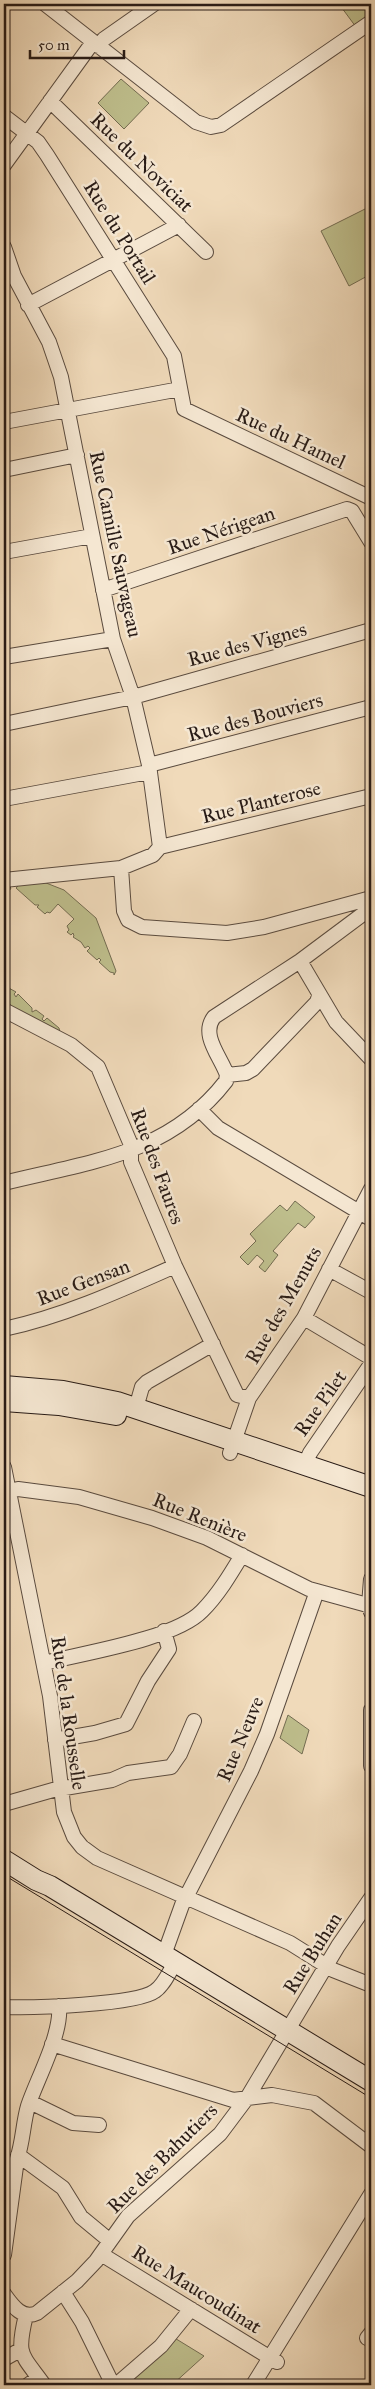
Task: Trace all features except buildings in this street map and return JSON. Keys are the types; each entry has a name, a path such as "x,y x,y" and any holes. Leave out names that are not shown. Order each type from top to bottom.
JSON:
{"main road":[{"path":"4,1386 63,1391 136,1408 371,1501"},
{"path":"4,1401 59,1405 116,1415 304,1466 371,1487"},
{"path":"4,1860 371,2081"}],"street":[{"path":"4,165 50,101 96,44 154,4"},
{"path":"49,7 196,122 211,127 221,126 371,22"},
{"name":"Rue du Noviciat","path":"50,101 206,252"},
{"name":"Rue du Portail","path":"4,116 38,142 47,155 174,356 180,390"},
{"path":"28,305 179,225"},
{"name":"Rue Camille Sauvageau","path":"4,253 28,305 50,342 56,358 113,639 133,697 149,769 157,851"},
{"path":"4,422 180,390"},
{"name":"Rue du Hamel","path":"180,390 184,409 366,495"},
{"path":"4,470 77,455"},
{"path":"366,495 352,511 371,542"},
{"name":"Rue Nérigean","path":"103,590 347,508 352,511"},
{"path":"4,552 92,536"},
{"name":"Rue des Vignes","path":"4,724 133,697 371,630"},
{"path":"4,657 113,639"},
{"name":"Rue des Bouviers","path":"4,799 149,769 371,707"},
{"name":"Rue Planterose","path":"4,880 121,868 157,851 371,796"},
{"path":"121,868 124,911 128,920 142,927 227,933 283,922 371,898"},
{"path":"227,1075 210,1039 210,1023 214,1017 300,961 371,908"},
{"path":"300,961 319,996 348,1036 371,1058"},
{"path":"227,1075 246,1073 253,1069 317,1002 319,996"},
{"name":"Rue des Faures","path":"4,1010 71,1045 98,1067 131,1150 131,1162 175,1266 237,1395 249,1398"},
{"path":"4,1183 131,1150 167,1134 199,1109 219,1090 227,1075"},
{"path":"199,1109 218,1128 365,1215"},
{"name":"Rue des Menuts","path":"232,1447 249,1398 304,1318 329,1269 365,1215 371,1189"},
{"name":"Rue Gensan","path":"4,1329 39,1321 81,1306 175,1266"},
{"path":"329,1269 371,1292"},
{"path":"304,1318 371,1358"},
{"path":"136,1408 142,1387 147,1382 213,1344"},
{"name":"Rue Pilet","path":"304,1466 310,1453 371,1364"},
{"name":"Rue de la Rousselle","path":"4,1467 44,1663 56,1740 64,1812 74,1837 87,1852 290,1943 347,1976 371,1985"},
{"name":"Rue Renière","path":"9,1491 18,1488 88,1500 187,1530 242,1555 285,1578 371,1608"},
{"path":"44,1663 139,1641 187,1622 202,1612 224,1584 242,1555"},
{"path":"371,1578 371,1608"},
{"name":"Rue Neuve","path":"59,2006 138,1998 156,1991 169,1959 186,1897 251,1771 267,1734 317,1590"},
{"path":"56,1740 128,1729 148,1681 169,1649 164,1631"},
{"path":"371,1710 371,1766"},
{"path":"4,1804 60,1789 112,1780 128,1773 172,1767 180,1754 194,1721"},
{"name":"Rue Buhan","path":"287,2031 326,1965 371,1898"},
{"path":"4,2008 59,2006 52,2044 30,2102 18,2155 4,2255"},
{"name":"Rue des Bahutiers","path":"26,2315 37,2313 64,2292 101,2254 128,2216 220,2134 247,2098 287,2031"},
{"path":"52,2044 233,2100 280,2095 314,2103 371,2146"},
{"path":"30,2102 73,2123 99,2125"},
{"path":"18,2155 63,2188 81,2217 110,2241"},
{"path":"253,2385 274,2361 371,2194"},
{"name":"Rue Maucoudinat","path":"101,2254 274,2361"},
{"path":"64,2292 115,2385 161,2346 191,2309"},
{"path":"4,2294 19,2312 26,2315 20,2350 37,2383"},
{"path":"4,2359 20,2350"}],"green space":[{"path":"339,4 371,4 371,15 356,27"},
{"path":"121,79 149,103 124,129 98,103"},
{"path":"371,206 371,274 349,286 321,231"},
{"path":"41,881 64,890 96,918 116,971 114,975 114,973 110,972 99,962 101,960 99,958 97,960 87,951 90,948 88,946 85,948 81,942 73,937 73,933 71,935 67,932 69,930 67,926 74,919 58,904 50,913 47,912 45,914 37,907 39,905 35,905 16,888 18,886 15,884 9,886 11,888 8,893 4,893 5,885"},
{"path":"7,987 16,992 14,994 16,997 18,994 32,1008 32,1012 36,1010 44,1016 42,1019 44,1021 47,1018 59,1028 60,1032 4,1003 4,991"},
{"path":"295,1201 315,1217 305,1228 298,1223 273,1251 278,1255 265,1272 259,1267 264,1261 257,1255 248,1265 240,1257 256,1241 250,1234 280,1205 287,1211"},
{"path":"288,1715 309,1730 302,1754 280,1738"},
{"path":"173,2337 204,2356 172,2385 122,2385"}],"tram line":[{"path":"4,1875 371,2098"}]}
